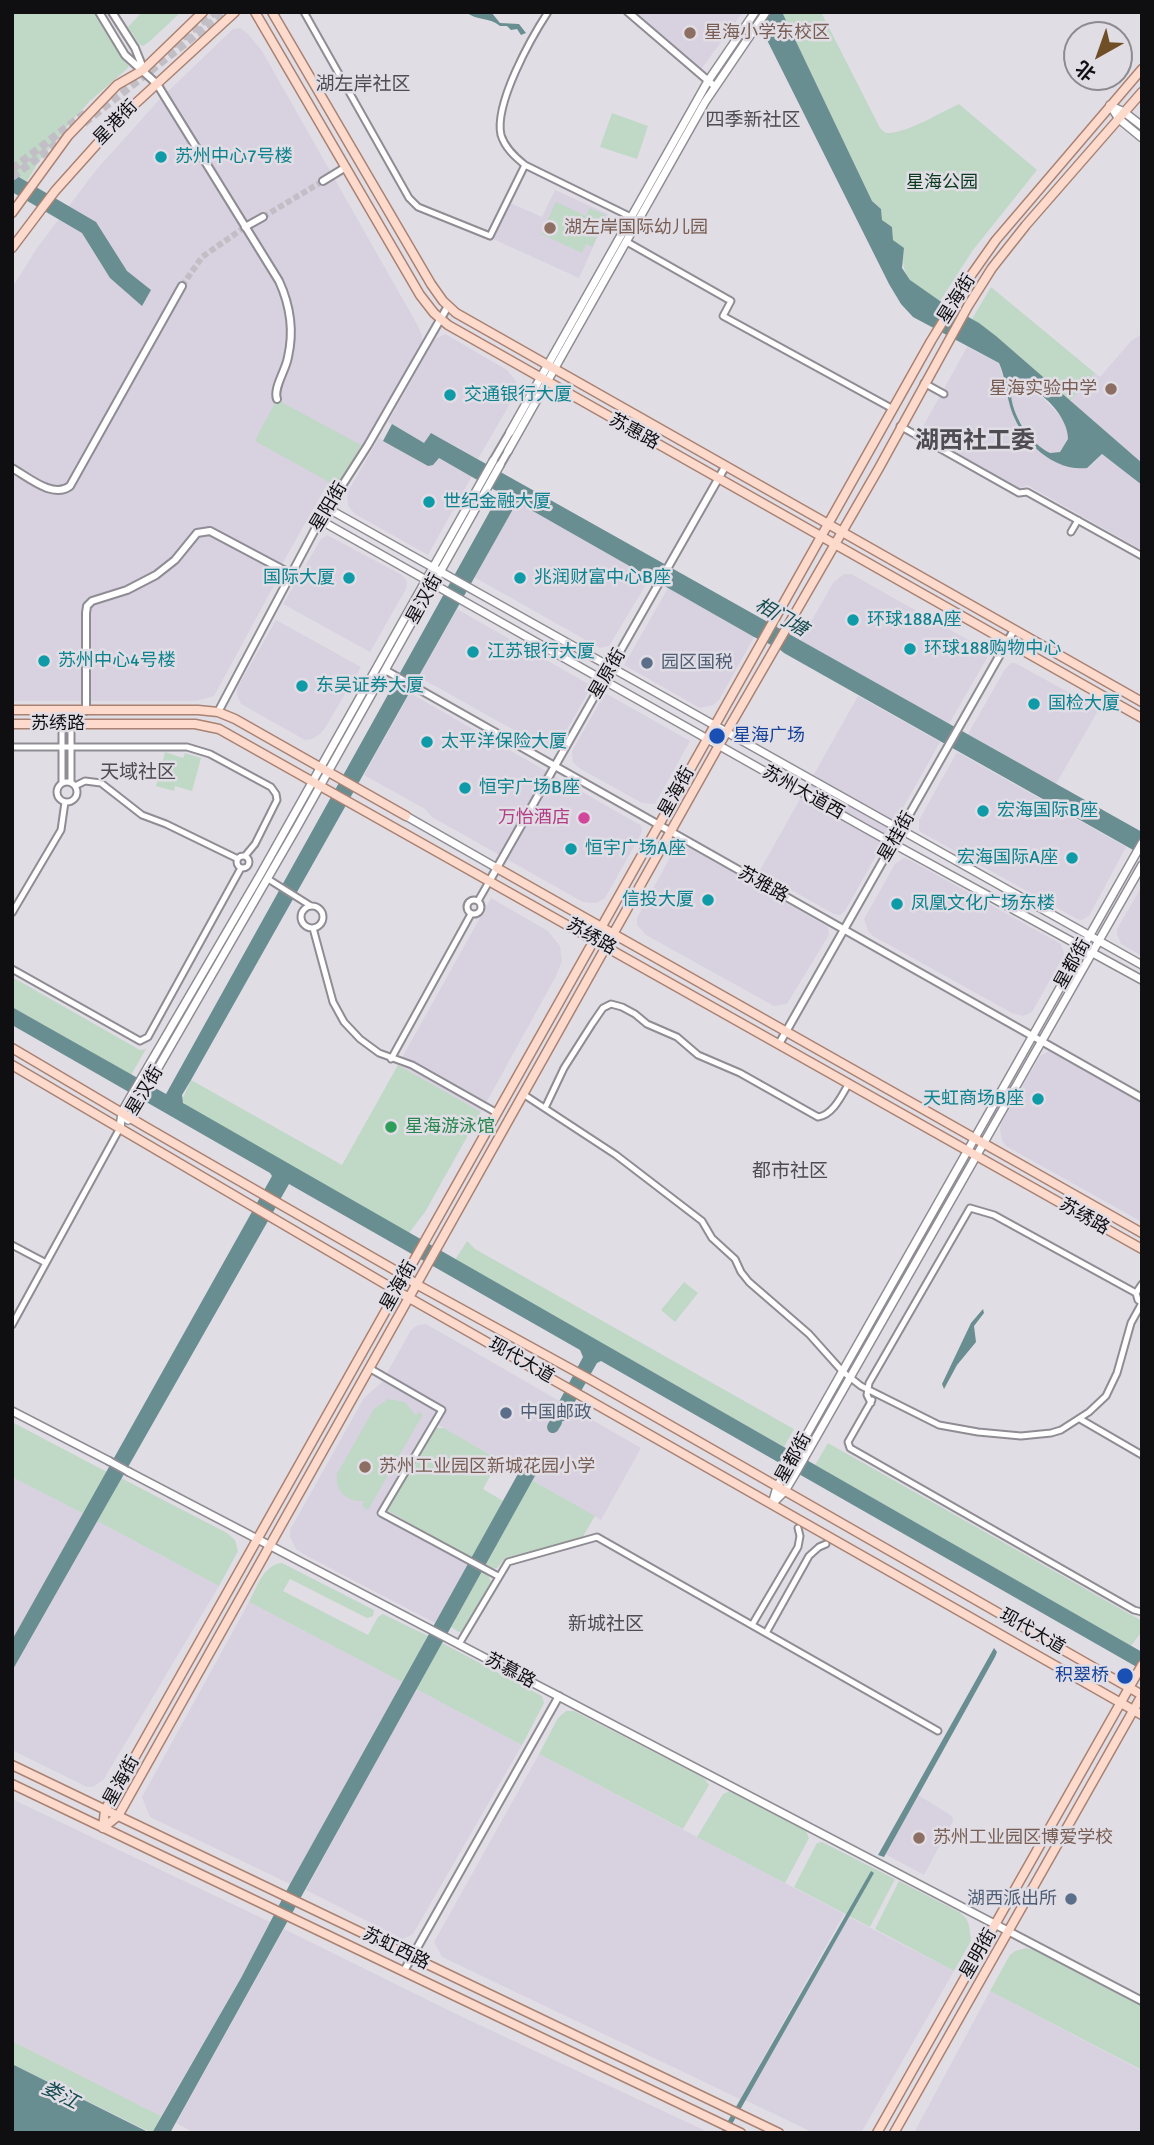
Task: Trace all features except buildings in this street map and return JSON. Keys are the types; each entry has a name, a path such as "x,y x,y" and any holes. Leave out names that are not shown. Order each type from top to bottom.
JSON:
{"main road":[{"name":"星港街","path":"12,213 68,136 117,85 144,70 203,12"},
{"name":"星港街","path":"12,248 55,191 123,115 235,12"},
{"name":"苏惠路","path":"255,12 421,295 439,318 543,381 1142,718"},
{"name":"苏惠路","path":"272,12 431,284 448,306 550,368 1142,702"},
{"name":"星汉街","path":"751,25 755,12"},
{"name":"星汉街","path":"508,451 631,217 711,84 751,25 766,12"},
{"name":"星海街","path":"103,1828 105,1810 931,341 996,240 1142,69"},
{"name":"星汉街","path":"550,368 627,242 711,84"},
{"name":"星海街","path":"103,1828 118,1816 968,306 999,258 1142,92"},
{"path":"1110,106 1142,138"},
{"path":"1122,116 1142,126"},
{"name":"星汉街","path":"510,432 543,381"},
{"name":"星汉街","path":"120,1128 131,1118 268,879 320,786 324,770 429,583 441,570 497,463"},
{"name":"苏州大道西","path":"327,508 1142,965"},
{"name":"苏州大道西","path":"320,520 719,746 1142,980"},
{"name":"星汉街","path":"324,770 385,670 429,583"},
{"name":"苏绣路","path":"12,710 198,710 218,712 235,719 1142,1233"},
{"name":"苏绣路","path":"12,724 212,726 1142,1249"},
{"name":"星汉街","path":"120,1128 122,1112 143,1075 260,875 320,786"},
{"name":"星都街","path":"979,1141 1032,1037 1142,843"},
{"name":"星都街","path":"781,1489 786,1471 846,1374 972,1153 1142,865"},
{"name":"现代大道","path":"12,1048 416,1284 591,1380 1142,1695"},
{"name":"现代大道","path":"12,1065 397,1291 1138,1712"},
{"name":"星都街","path":"772,1504 781,1489 794,1476 846,1374"},
{"name":"苏慕路","path":"12,1411 109,1461"},
{"name":"苏慕路","path":"129,1472 1008,1931"},
{"name":"星明街","path":"877,2133 1140,1668"},
{"name":"星明街","path":"894,2133 1008,1931 1138,1712 1142,1695"},
{"name":"苏虹西路","path":"12,1765 779,2133"},
{"name":"苏虹西路","path":"12,1784 741,2133"}],"street":[{"path":"99,12 125,55 157,84 279,281 289,312 289,351 284,374 275,391 277,399"},
{"path":"112,12 135,48 144,70"},
{"path":"304,12 410,198 418,207 490,236 525,165"},
{"path":"548,12 528,45 505,100 501,121 502,136 511,153 525,165 631,217"},
{"path":"628,12 711,84"},
{"path":"323,181 346,167"},
{"path":"246,227 263,217"},
{"path":"627,242 731,301 723,316 893,409"},
{"path":"12,468 54,491 64,491 70,486 182,286"},
{"name":"星阳街","path":"218,712 320,520 368,445 448,306"},
{"path":"924,383 944,394"},
{"path":"900,426 1019,493 1027,492 1142,556"},
{"name":"星汉街","path":"497,463 510,432"},
{"name":"星汉街","path":"497,463 508,451"},
{"name":"星原街","path":"490,880 725,467"},
{"path":"1071,532 1078,520"},
{"path":"86,711 86,613 87,606 92,601 149,580 175,560 194,535 202,531 210,531 291,573"},
{"name":"星桂街","path":"779,1044 1014,630"},
{"name":"苏雅路","path":"385,670 1142,1098"},
{"path":"66,724 71,747 73,785 77,792 71,802 65,802 57,794 62,783 62,747 66,724"},
{"path":"12,747 187,747 210,754 271,787 277,800 255,844 245,856 238,859 142,815 101,783 62,783"},
{"path":"12,913 61,830 65,802"},
{"path":"12,969 140,1041 148,1037 249,860 245,856"},
{"path":"238,859 238,865 260,875"},
{"path":"268,879 311,906 319,908 323,916 321,924 308,928 301,921 302,911 311,906"},
{"path":"478,901 490,880"},
{"path":"471,914 468,904 473,900 478,901"},
{"path":"391,1059 471,914 480,912 478,901"},
{"path":"313,928 333,1002 344,1022 360,1039 391,1059 412,1065 497,1113"},
{"path":"545,1108 564,1068 603,1007 611,1004 622,1007 647,1024 677,1038 698,1055 740,1073 818,1117 825,1116 832,1109 849,1083"},
{"path":"523,1094 616,1155 702,1221 712,1238 735,1259 749,1282 809,1334 846,1374 867,1390 876,1395 939,1425 1021,1436 1051,1433 1080,1419 1106,1396 1113,1384 1123,1358 1131,1323 1142,1303 1136,1293 995,1215 970,1208 886,1351 867,1390 871,1403"},
{"path":"12,1325 120,1128"},
{"path":"12,1245 46,1264"},
{"path":"1136,1293 1142,1284"},
{"path":"369,1368 442,1410 381,1513 498,1576"},
{"path":"876,1395 848,1442 850,1448 1134,1610 1142,1612"},
{"path":"1080,1419 1142,1455"},
{"name":"苏慕路","path":"109,1461 129,1472"},
{"path":"752,1625 798,1547 800,1536 797,1528"},
{"path":"459,1644 504,1566 511,1560 597,1537 938,1731"},
{"path":"766,1633 809,1556 826,1544"},
{"path":"404,1971 559,1696"},
{"path":"1008,1931 1142,2001"}],"shaded area":[{"name":"星海小学东校区","path":"630,12 743,12 699,72"},
{"path":"240,28 262,51 418,326 422,336 422,349 367,448 361,446 338,487 328,483 281,566 279,576 214,696 196,701 12,701 12,288 37,248 97,169 159,100 233,29"},
{"name":"湖左岸国际幼儿园","path":"555,190 608,214 579,278 493,239 510,203 542,217"},
{"path":"445,334 507,370 516,381 515,395 478,459 432,433 425,444 388,422 435,339"},
{"name":"星海实验中学","path":"1142,334 1142,463 1070,401 1095,373 1100,377 1131,341"},
{"path":"967,347 999,363 1016,421 1034,445 1052,461 1065,466 1094,463 1102,454 1142,485 1142,550 1027,485 1016,490 919,434"},
{"path":"1022,385 1037,392 1064,420 1069,437 1067,445 1060,452 1050,453 1041,448 1017,418 1011,392"},
{"name":"世纪金融大厦","path":"379,438 428,466 438,458 472,476 428,555 355,514 348,506 347,493"},
{"path":"517,502 650,578 609,646 600,648 474,577"},
{"name":"国际大厦","path":"327,535 402,575 407,581 406,589 370,652 283,604 321,539"},
{"path":"844,574 851,574 986,650 987,658 949,724 800,641 833,583"},
{"path":"668,588 754,637 719,700 713,705 700,708 624,665"},
{"path":"457,609 592,686 558,745 546,748 419,677"},
{"name":"东吴证券大厦","path":"276,620 361,667 325,728 312,739 305,740 241,704 237,695 237,688"},
{"name":"国检大厦","path":"1011,663 1099,709 1056,784 968,734"},
{"path":"410,693 640,825 641,834 605,898 596,903 583,902 432,817 425,809 364,775"},
{"path":"605,693 690,741 655,804 642,803 573,762 572,751"},
{"path":"858,696 940,742 845,911 840,915 759,872"},
{"path":"957,752 1126,847 1089,916 1082,920 1077,919 919,831 919,820"},
{"path":"682,847 691,849 828,927 829,935 787,1004 774,1006 646,935 637,925 637,918 673,852"},
{"path":"904,858 1061,944 1063,957 1032,1012 1023,1016 1012,1013 868,931 864,919 895,864"},
{"path":"1142,886 1142,956 1121,944 1117,929"},
{"path":"491,898 548,931 560,946 562,961 481,1112 398,1065"},
{"path":"1049,1051 1142,1102 1142,1222 1006,1146 1002,1140 1001,1123 1040,1056"},
{"path":"426,1324 641,1448 601,1520 432,1421 378,1513 468,1564 435,1623 303,1554 296,1549 290,1537 290,1530 364,1398 382,1382 411,1330"},
{"path":"12,1477 84,1514 12,1640"},
{"path":"97,1521 219,1586 104,1779 93,1787 87,1787 12,1750 12,1671"},
{"path":"249,1602 402,1682 290,1884 150,1817 142,1797"},
{"path":"416,1689 522,1745 413,1934 403,1939 306,1890"},
{"path":"539,1754 844,1914 740,2099 442,1957 434,1942"},
{"name":"苏州工业园区博爱学校","path":"918,1795 952,1816 953,1821 924,1875 885,1854"},
{"path":"12,1799 270,1922 241,1978 161,2116 12,2041"},
{"path":"849,1917 954,1971 861,2133 814,2133 745,2100"},
{"path":"284,1929 454,2013 710,2133 195,2133 176,2123"},
{"path":"990,1991 1142,2071 1142,2133 914,2133"}],"green space":[{"path":"12,12 95,12 129,67 75,117 39,161 27,181 12,173"},
{"path":"142,12 181,12 143,46 128,27"},
{"name":"星海公园","path":"782,12 821,12 884,132 907,129 959,104 1037,170 973,250 940,301 917,286 907,275 903,260 904,249 893,240 892,227 882,220 881,209 872,201"},
{"path":"612,113 648,126 637,159 600,147"},
{"path":"556,202 586,216 590,208 607,216 592,247 586,244 582,253 541,234"},
{"path":"991,287 1095,373 1070,401 996,336 972,319"},
{"path":"280,393 283,403 361,445 338,487 255,441"},
{"path":"165,752 183,758 185,753 201,758 192,791 175,786 174,791 156,786"},
{"path":"12,977 140,1050 146,1049 131,1075 12,1007"},
{"path":"398,1065 481,1112 425,1212 409,1233 187,1107 182,1100 191,1080 342,1165"},
{"path":"467,1241 475,1249 794,1429 784,1447 455,1260"},
{"path":"684,1282 698,1293 675,1322 661,1310"},
{"path":"388,1399 405,1402 416,1416 419,1412 423,1414 368,1510 362,1506 364,1501 352,1500 343,1494 338,1486 337,1474 374,1409"},
{"path":"12,1422 107,1472 84,1514 12,1477"},
{"path":"437,1428 444,1428 499,1460 483,1489 503,1501 471,1559 387,1510 432,1432"},
{"path":"828,1443 1142,1621 1142,1631 1131,1646 815,1465"},
{"path":"121,1478 227,1533 235,1540 238,1551 219,1586 97,1521"},
{"path":"532,1480 595,1516 582,1538 505,1558 497,1568 485,1566"},
{"path":"282,1563 374,1610 373,1616 367,1618 290,1579 283,1591 368,1635 378,1617 383,1614 428,1636 402,1682 249,1602 270,1567"},
{"path":"482,1571 488,1574 491,1583 463,1631 459,1632 451,1627"},
{"path":"442,1643 542,1696 544,1703 522,1745 416,1689"},
{"path":"566,1711 574,1711 704,1778 709,1785 683,1829 539,1754 558,1718"},
{"path":"730,1791 806,1831 809,1838 785,1883 697,1837 723,1794"},
{"path":"822,1842 895,1879 870,1927 794,1887 817,1843"},
{"path":"899,1881 966,1918 971,1941 954,1971 875,1929"},
{"path":"1026,1948 1142,2006 1142,2070 990,1991 1010,1955"},
{"path":"12,2041 161,2116 152,2133 12,2064"}],"water":[{"path":"466,12 491,12 500,23 519,24 526,33 521,35 517,29 511,30 507,26 500,26"},
{"path":"753,12 782,12 872,201 881,209 882,220 892,227 893,240 904,248 902,268 910,280 996,336 1142,463 1142,485 1102,454 1087,468 1074,468 1049,459 1029,441 1014,418 999,363 913,317 889,284","holes":["1017,386 1030,388 1046,399 1064,422 1068,439 1060,452 1050,453 1035,442 1018,419 1011,392"]},
{"path":"12,173 96,222 127,271 151,290 142,306 110,278 82,233 12,192"},
{"path":"392,424 424,443 431,433 1142,832 1142,855 517,502 182,1095 183,1103 1142,1652 1142,1670 601,1361 597,1363 564,1421 556,1422 552,1417 553,1413 583,1357 580,1350 289,1184 12,1671 12,1640 272,1176 12,1025 12,1007 166,1094 500,493 439,458 433,465 428,466 383,441"},
{"path":"983,1309 984,1313 974,1326 976,1342 957,1365 944,1389 942,1384 971,1323"},
{"path":"527,1464 533,1466 536,1474 170,2133 152,2133 241,1978 290,1884 519,1472"},
{"path":"994,1648 997,1652 995,1657 884,1857 878,1855"},
{"path":"871,1871 874,1873 727,2133 721,2133"},
{"name":"娄江","path":"12,2064 150,2133 12,2133"}],"waterway":[{"path":"553,1427 556,1422"}],"tunnel":[{"path":"173,45 215,12"},
{"path":"84,123 225,12"},
{"path":"12,169 88,111"},
{"path":"12,177 66,137"},
{"path":"263,217 323,181"},
{"path":"182,286 202,257 245,227"}],"place":[{"name":"星海小学东校区","path":"690,33"},
{"name":"苏州中心7号楼","path":"161,157"},
{"name":"湖左岸国际幼儿园","path":"550,228"},
{"name":"星海实验中学","path":"1111,389"},
{"name":"交通银行大厦","path":"450,395"},
{"name":"世纪金融大厦","path":"429,502"},
{"name":"国际大厦","path":"349,578"},
{"name":"兆润财富中心B座","path":"520,578"},
{"name":"环球188A座","path":"853,620"},
{"name":"环球188购物中心","path":"910,649"},
{"name":"江苏银行大厦","path":"473,652"},
{"name":"苏州中心4号楼","path":"44,661"},
{"name":"园区国税","path":"647,663"},
{"name":"东吴证券大厦","path":"302,686"},
{"name":"国检大厦","path":"1034,704"},
{"name":"星海广场","path":"717,736"},
{"name":"太平洋保险大厦","path":"427,742"},
{"name":"恒宇广场B座","path":"465,788"},
{"name":"宏海国际B座","path":"983,811"},
{"name":"万怡酒店","path":"584,818"},
{"name":"恒宇广场A座","path":"571,849"},
{"name":"宏海国际A座","path":"1072,858"},
{"name":"信投大厦","path":"708,900"},
{"name":"凤凰文化广场东楼","path":"897,904"},
{"name":"天虹商场B座","path":"1038,1099"},
{"name":"星海游泳馆","path":"391,1127"},
{"name":"中国邮政","path":"506,1413"},
{"name":"苏州工业园区新城花园小学","path":"365,1467"},
{"name":"积翠桥","path":"1125,1676"},
{"name":"苏州工业园区博爱学校","path":"919,1838"},
{"name":"湖西派出所","path":"1071,1899"}],"district":[{"name":"湖左岸社区","path":"363,85"},
{"name":"四季新社区","path":"753,121"},
{"name":"湖西社工委","path":"975,442"},
{"name":"天域社区","path":"138,773"},
{"name":"都市社区","path":"790,1172"},
{"name":"新城社区","path":"606,1625"}],"water label":[{"name":"相门塘","path":"781,618"}]}
